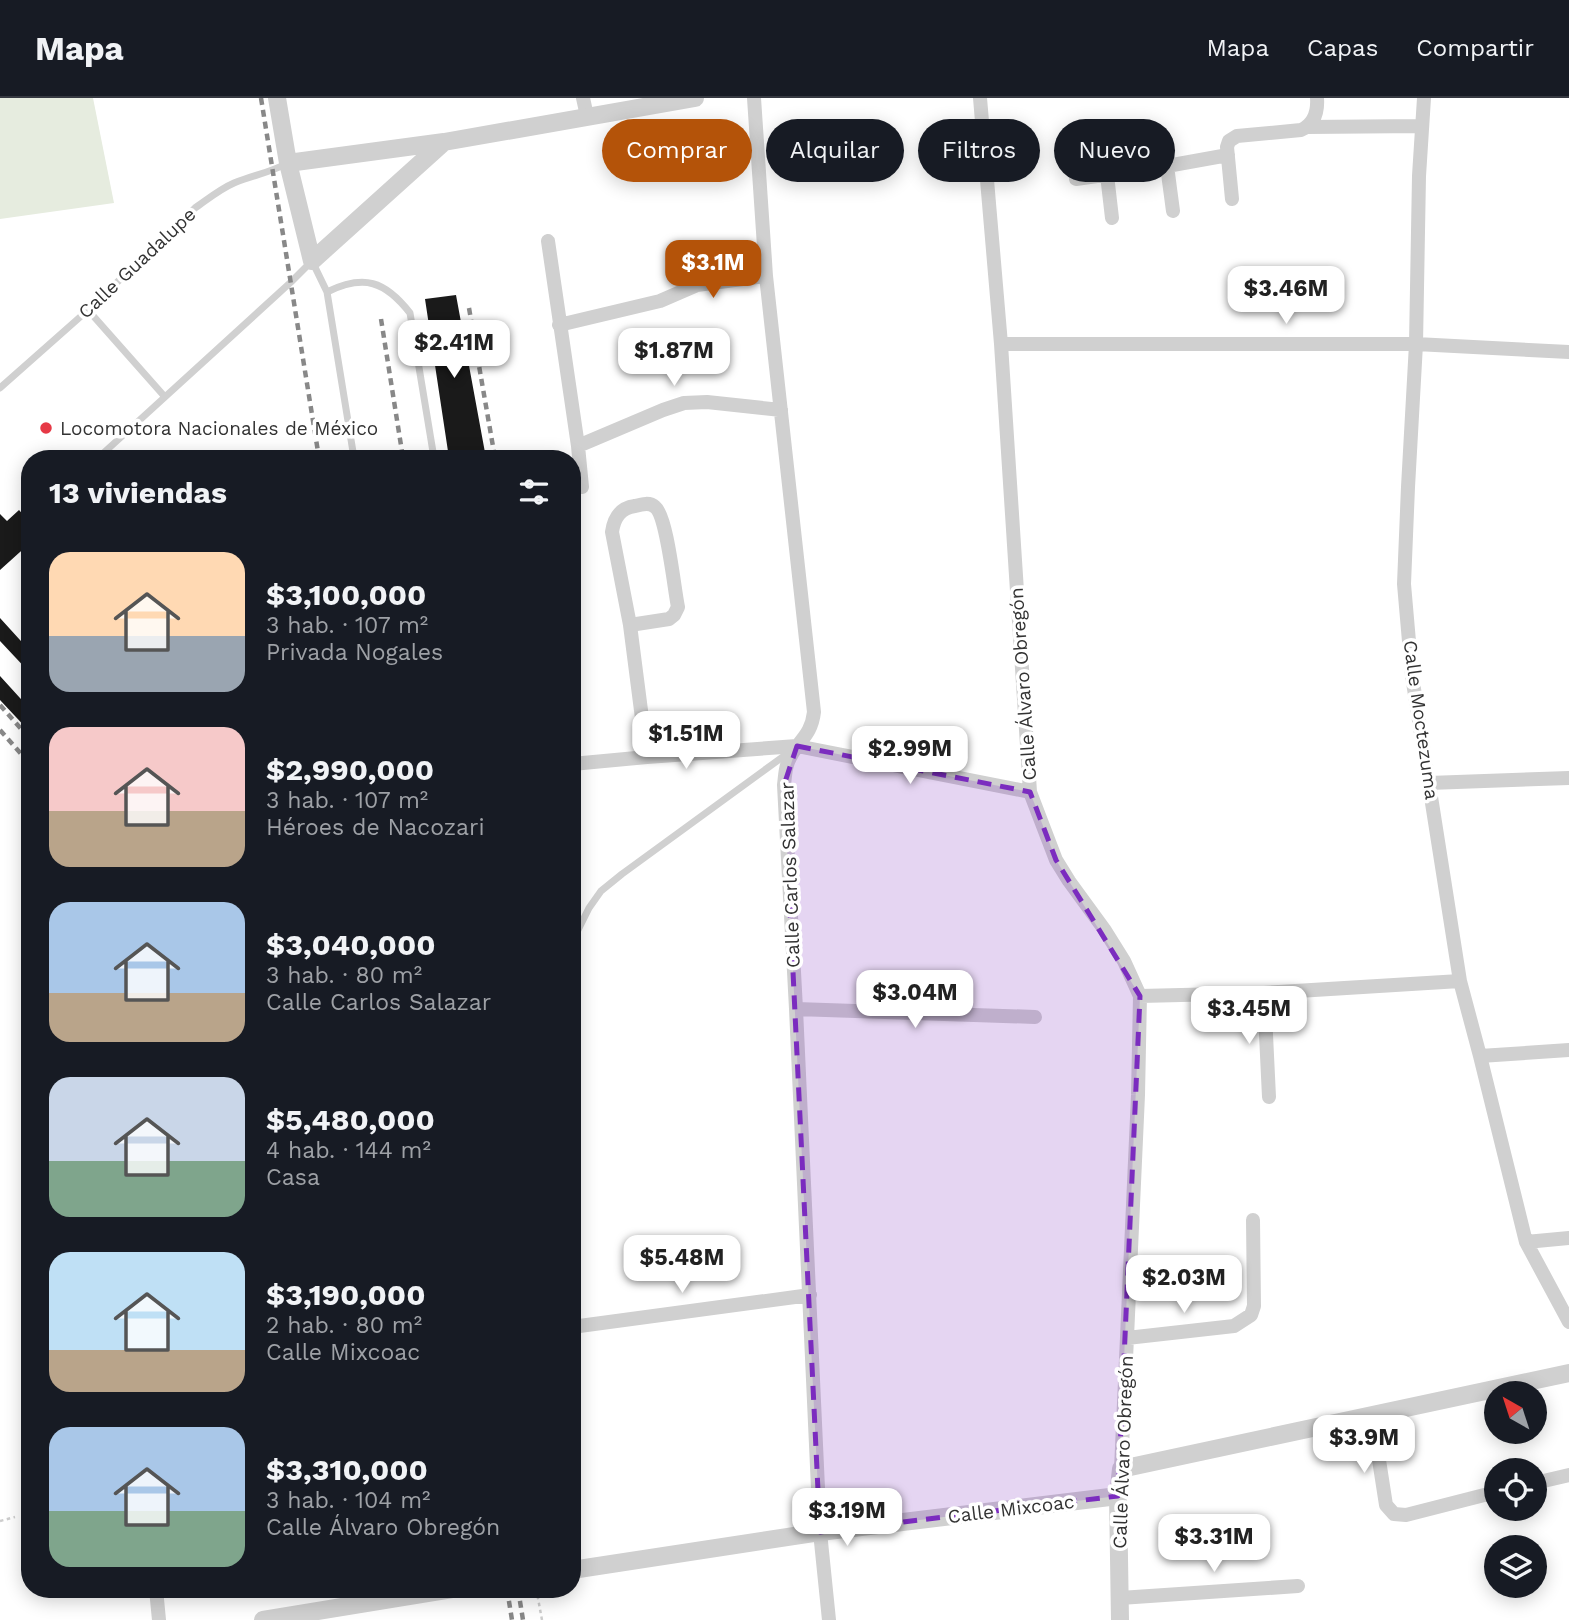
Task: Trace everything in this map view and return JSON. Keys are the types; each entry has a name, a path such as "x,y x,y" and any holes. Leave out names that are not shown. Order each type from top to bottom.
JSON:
{"street":[{"path":"278,98 288,163 312,261 444,142"},
{"path":"288,163 444,142 585,107 695,98"},
{"name":"Calle Carlos Salazar","path":"754,98 766,276 814,712 809,732 787,763 784,785 820,1532 830,1620"},
{"name":"Calle Álvaro Obregón","path":"980,98 1001,344 1030,792 1056,860 1124,961 1140,996 1138,1095 1118,1496 1120,1620"},
{"path":"1307,127 1315,115 1317,98"},
{"name":"Calle Moctezuma","path":"1424,98 1416,344 1404,584 1412,676 1460,981 1526,1242 1569,1322"},
{"path":"1232,199 1227,151 1229,141 1237,136 1301,130 1307,127 1422,126"},
{"path":"1175,164 1227,151"},
{"path":"1108,182 1112,218"},
{"path":"1169,182 1172,211"},
{"path":"548,241 578,450"},
{"path":"559,325 660,301 697,285 766,276"},
{"path":"1001,344 1416,344 1569,352"},
{"path":"578,446 684,403 707,402 781,410"},
{"path":"581,477 582,487"},
{"path":"630,625 669,619 678,607 663,521 657,508 650,504 631,506 622,511 614,519 612,532 630,625 647,757"},
{"path":"581,763 797,746 1030,792"},
{"path":"1429,783 1569,778"},
{"path":"1140,996 1264,993 1460,981"},
{"path":"1264,993 1269,1097"},
{"path":"796,1009 1035,1017"},
{"path":"1480,1056 1569,1050"},
{"path":"1127,1338 1234,1326 1251,1315 1254,1306 1253,1220"},
{"path":"1526,1242 1569,1238"},
{"path":"581,1327 810,1294"},
{"path":"1121,1469 1569,1373"},
{"path":"1372,1415 1387,1504 1394,1514 1406,1515 1484,1495"},
{"path":"1547,1480 1569,1475"},
{"name":"Calle Mixcoac","path":"581,1569 820,1532 1118,1496"},
{"path":"1119,1598 1298,1586"},
{"path":"157,1598 159,1620"},
{"path":"263,1620 397,1598"}],"lane":[{"name":"Calle Guadalupe","path":"0,388 88,310 195,208 234,183 288,163"},
{"path":"107,450 312,261 327,292 353,450"},
{"path":"327,292 356,283 375,284 399,299 410,313 433,450"},
{"path":"88,310 165,397"},
{"path":"581,924 601,891 797,746"}],"path":[{"path":"0,1521 21,1516"},
{"path":"538,1598 542,1620"}],"highlighted area":[{"path":"797,746 1030,792 1056,860 1140,996 1118,1496 820,1532 784,785"}],"shaded area":[{"path":"0,98 93,98 114,203 0,219"}],"building":[{"path":"456,295 485,450 448,450 425,299"},
{"path":"19,510 21,512 21,551 0,570 0,514 7,521"},
{"path":"0,618 21,641 21,663 0,641"},
{"path":"0,676 21,699 21,722 0,700"}],"railway":[{"path":"261,98 318,450"},
{"path":"469,308 494,450"},
{"path":"381,319 402,450"},
{"path":"0,705 21,729"},
{"path":"0,730 21,754"},
{"path":"508,1598 512,1620"},
{"path":"519,1598 523,1620"}],"place":[{"name":"Locomotora Nacionales de México","path":"46,428"}]}
